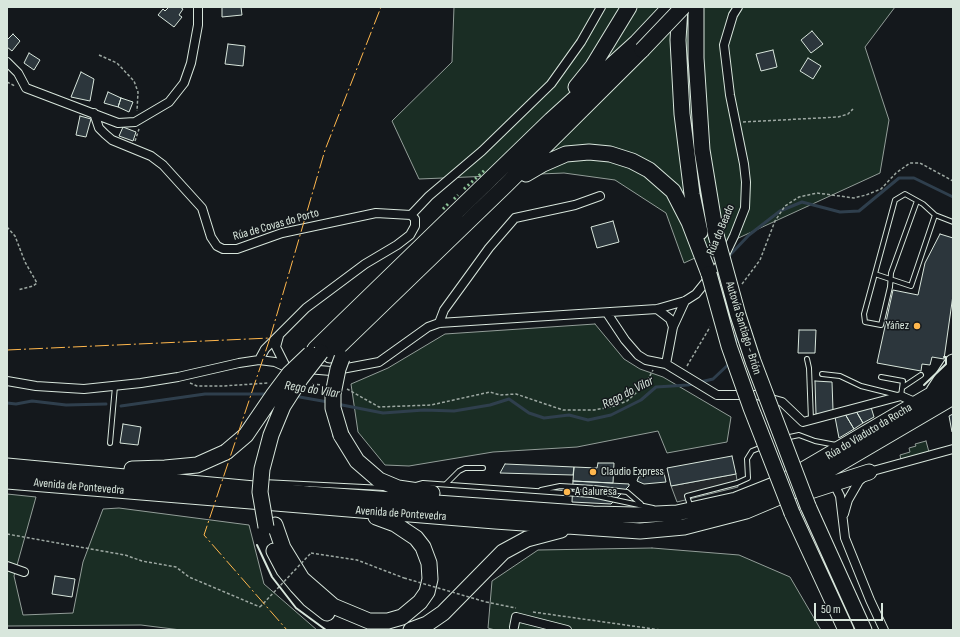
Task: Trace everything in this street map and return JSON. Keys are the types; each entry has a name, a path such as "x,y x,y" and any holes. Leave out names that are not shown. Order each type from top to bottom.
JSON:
{"highway":[{"path":"551,120 593,66 629,7"},
{"path":"366,630 337,618 309,599 284,570 274,550 269,493 277,444 292,406 327,353 350,314 369,298 551,120 640,46 670,7"},
{"path":"26,467 41,462 135,469 165,468 197,465 226,452 246,435 289,374 327,353 373,314 506,185 640,46 681,7"},
{"name":"Autovía Santiago - Brión","path":"681,7 678,40 682,114 692,194 702,252 729,346 748,401 792,513 846,630"},
{"name":"Autovía Santiago - Brión","path":"696,7 696,58 702,150 716,234 738,315 753,361 808,506 864,630"},
{"path":"506,185 543,164 566,154 589,152 632,161 649,170 672,191 702,252"},
{"path":"327,353 338,368 333,394 333,408 341,435 351,453 361,464 379,480 398,488 470,497 480,506"},
{"path":"923,400 951,367 953,362"},
{"name":"Rúa do Viaduto da Rocha","path":"787,486 846,446 953,382"},
{"name":"Rúa do Viaduto da Rocha","path":"787,486 953,397"},
{"name":"Avenida de Pontevedra","path":"7,466 308,494 593,514 636,515 684,512 787,486"},
{"path":"765,503 779,504 830,484 869,472"},
{"name":"Avenida de Pontevedra","path":"7,481 360,511 640,531 684,527 746,510 765,503 787,486"},
{"path":"271,526 302,579 333,606 369,621 388,621 402,617 420,602 427,592 430,579 429,564 423,547 416,538 394,524 360,511"},
{"path":"411,630 427,624 444,613 503,552 527,539 572,526"}],"street":[{"path":"7,62 18,73 26,88 118,123 131,123 168,102 184,83 192,63 198,25 198,7"},
{"path":"259,360 265,350 306,308 365,264 397,245 410,235 415,226 415,219 411,215 429,196 482,151 551,84 581,42 601,7"},
{"name":"Rúa do Beado","path":"439,323 657,309 685,301 696,294 721,263 742,218 746,182 725,65 724,46 733,15 738,7"},
{"name":"Rúa de Covas do Porto","path":"94,113 98,124 105,134 112,140 151,156 163,165 193,198 205,215 210,237 217,246 226,250 237,249 282,233 376,213 411,215"},
{"path":"7,382 36,386 84,389 178,377 238,362 259,360 275,362 286,367 331,371 373,364 394,352 428,327 439,323 444,310 472,271 515,218 575,205 600,196"},
{"path":"662,364 673,327 685,301"},
{"path":"657,309 670,319 673,327"},
{"path":"607,313 624,340 638,355 646,360 662,364 717,395 756,395 782,402 799,420 803,422 901,396 923,400"},
{"path":"279,335 276,347 286,367"},
{"path":"842,518 848,500 858,481 869,472 951,449"},
{"path":"830,484 836,488 840,496 845,538 884,630"},
{"path":"7,566 24,572"},
{"path":"513,628 516,617 567,630"}],"lane":[{"path":"917,201 890,279 880,325 865,322 864,314 895,200 905,194 917,201 935,215 953,222"},
{"path":"875,274 911,286 935,215"},
{"path":"807,359 811,420"},
{"path":"822,374 840,376 861,386 901,396 904,381 881,377"},
{"path":"903,387 921,375"},
{"path":"110,443 115,386"},
{"path":"778,441 799,435 828,444 846,446"},
{"path":"255,482 373,489 398,488 423,483 446,484 592,495 643,506 684,512 688,496 737,483 748,478 747,459 752,450 771,443"},
{"path":"446,484 465,468 483,468"},
{"path":"135,469 154,474"},
{"path":"216,479 232,480"},
{"path":"535,491 560,486 620,491 627,492 643,506"}],"path":[{"path":"99,55 117,64 129,75 137,87 139,127 133,148"},
{"path":"736,123 838,117 848,114 853,109"},
{"path":"741,285 760,260 775,221 785,206 799,197 817,193 854,198 866,196 881,189 896,173 910,163 920,163 953,181"},
{"path":"7,227 15,236 25,262 37,283 33,286 18,290"},
{"path":"682,375 711,326"},
{"path":"341,387 362,395 379,407 431,405 490,392 500,394 516,394 563,410 594,410 611,407 632,398 662,364"},
{"path":"178,377 197,386 273,383"},
{"path":"311,384 324,385"},
{"path":"7,534 124,555 142,561 176,567 189,577 260,607 311,552 357,560 404,578 486,602 520,609"},
{"path":"527,610 661,630"}],"green space":[{"path":"454,7 895,7 865,47 889,120 880,173 684,263 666,213 615,180 564,173 419,179 392,121 452,62"},
{"path":"595,324 624,359 640,369 663,377 731,417 727,442 667,453 658,431 577,447 493,452 409,466 385,465 358,432 351,384 388,368 445,334"},
{"path":"926,441 929,452 901,460 900,455 910,452 909,448 916,446 915,444"},
{"path":"7,494 36,497 14,576 23,615 73,613 83,562 103,509 119,508 249,525 264,584 317,630 181,630 141,625 7,626"},
{"path":"652,548 739,555 790,577 821,630 495,630 488,628 492,581 538,550"}],"shaded area":[{"path":"736,474 738,487 677,502 671,486"}],"building":[{"path":"169,7 180,7 183,9 179,15 182,17 174,27 158,15 163,9 165,11"},
{"path":"222,7 241,7 242,15 222,17"},
{"path":"812,31 823,44 811,53 801,40"},
{"path":"13,34 20,41 12,51 7,47 7,40"},
{"path":"228,44 245,46 243,66 225,64"},
{"path":"773,50 777,67 761,71 756,54"},
{"path":"29,53 40,60 34,70 24,63"},
{"path":"808,58 821,66 813,79 800,71"},
{"path":"81,72 94,79 90,101 71,97"},
{"path":"108,92 121,98 118,107 104,103"},
{"path":"121,98 133,102 129,112 118,107"},
{"path":"80,116 91,119 86,137 76,135"},
{"path":"123,127 136,132 133,141 119,136"},
{"path":"613,221 619,242 597,248 591,227"},
{"name":"Yáñez","path":"940,234 953,238 953,295 944,359 932,357 930,365 922,364 921,371 877,363 893,290 918,295 925,263"},
{"path":"799,330 816,330 815,353 798,353"},
{"path":"815,381 832,382 833,410 823,414 816,414"},
{"path":"871,407 874,417 863,423 856,411"},
{"path":"856,411 863,423 854,429 845,414"},
{"path":"845,414 854,429 839,438 835,417"},
{"path":"953,414 953,432 952,432 949,416"},
{"path":"123,424 141,427 138,445 120,443"},
{"path":"732,456 736,474 671,486 667,468"},
{"name":"Claudio Express","path":"598,463 614,463 613,483 573,481 574,467 597,468"},
{"path":"505,464 574,467 573,475 500,473"},
{"path":"664,473 666,482 644,484 637,481 639,476"},
{"path":"573,481 629,484 629,486 611,504 572,502"},
{"path":"55,576 75,579 72,597 52,594"}],"waterway":[{"name":"Rego do Vilar","path":"729,260 729,256 749,235 780,211 802,202 840,212 859,211 899,178 914,178 953,197"},
{"name":"Rego do Vilar","path":"735,348 737,332"},
{"name":"Rego do Vilar","path":"337,404 383,413 424,410 454,411 490,405 509,399 529,413 544,418 569,415 588,420 611,415 641,400 656,387 688,385 713,379 730,363"},
{"name":"Rego do Vilar","path":"121,406 205,394 268,394"},
{"name":"Rego do Vilar","path":"294,396 328,402"},
{"name":"Rego do Vilar","path":"7,403 16,404 32,401 66,405 106,404"}],"hedge":[{"path":"464,189 485,170"},
{"path":"454,199 458,195"},
{"path":"443,209 450,202"}],"wall":[{"path":"924,385 946,364 946,357 944,357"},
{"path":"257,545 272,577 296,608 326,630"}],"power":[{"path":"7,350 270,338 325,150 381,7"},
{"path":"270,338 204,535 287,630"}],"place":[{"name":"Yáñez","path":"917,326"},
{"name":"Claudio Express","path":"593,472"},
{"name":"A Galuresa","path":"567,492"}]}
